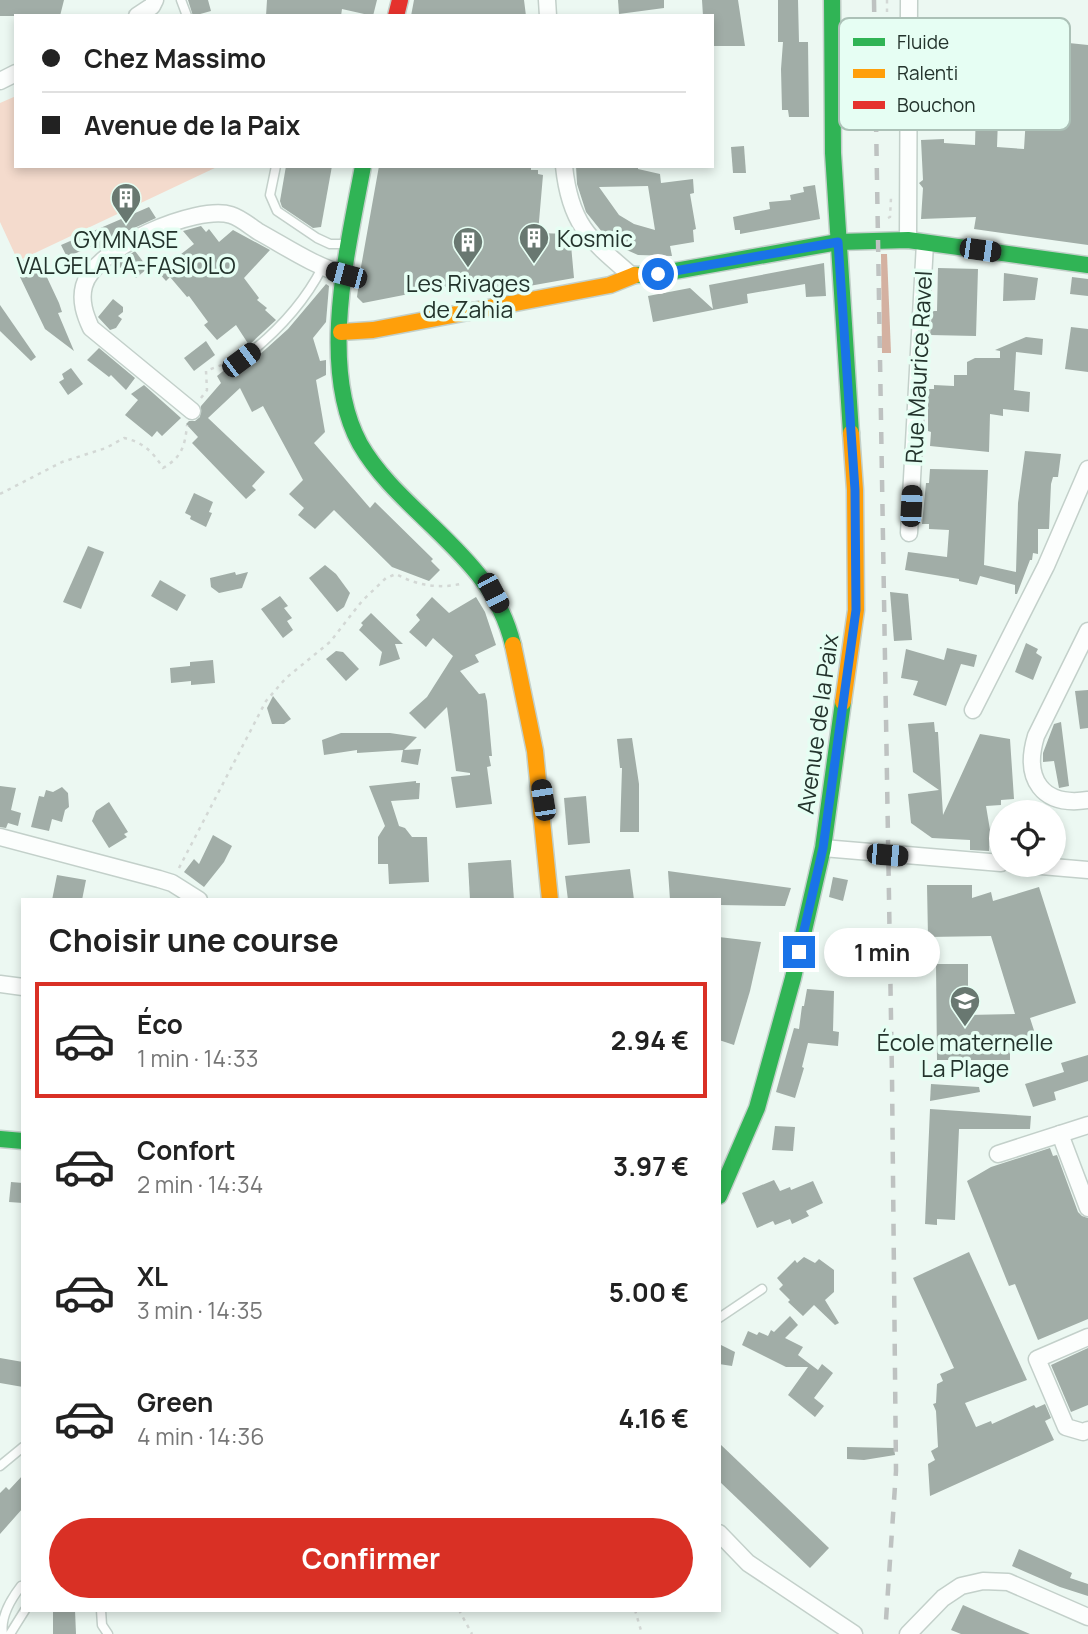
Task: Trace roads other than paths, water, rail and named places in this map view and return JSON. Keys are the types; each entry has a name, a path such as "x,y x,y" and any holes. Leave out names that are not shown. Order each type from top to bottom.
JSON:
{"street":[{"path":"140,14 152,6 155,0"},
{"name":"Avenue de la Paix","path":"721,1191 757,1108 793,978 823,848 856,610 855,490 833,153 832,0"},
{"path":"909,0 909,18"},
{"path":"908,240 909,130"},
{"path":"363,168 350,244 341,332 341,367 347,412 367,455 387,481 477,572 493,593 505,617 522,681 543,800 550,898"},
{"path":"564,168 571,208 582,227 596,245 631,275"},
{"path":"192,411 91,328 83,310 83,286 101,260 131,240 211,213 232,215 321,268 346,275"},
{"path":"341,332 373,330 610,285 631,275 658,274 838,242 908,240 1088,265"},
{"name":"Rue Maurice Ravel","path":"909,533 925,243"},
{"path":"974,710 1046,566 1088,469"},
{"path":"1088,631 1036,736 1031,752 1033,771 1041,789 1053,799 1073,802 1088,800"},
{"path":"0,836 172,883 196,898"},
{"path":"823,848 989,862"},
{"path":"1066,868 1088,870"},
{"path":"0,984 21,987"},
{"path":"998,1154 1088,1125"},
{"path":"1060,1134 1088,1208"},
{"path":"0,1139 21,1141"},
{"path":"1088,1337 1037,1359 1066,1427 1083,1432 1088,1430"},
{"path":"721,1535 748,1563 854,1634"},
{"path":"908,1634 943,1598 961,1586 983,1581 1008,1583 1088,1617"}],"lane":[{"path":"276,168 270,195 277,212 330,244 350,244"},
{"path":"241,360 280,327 312,288 321,268"},
{"path":"721,1317 762,1289"},
{"path":"0,1466 21,1449"},
{"path":"3,1634 0,1623 2,1615 21,1586"},
{"path":"10,1634 24,1612"},
{"path":"101,1612 102,1625 108,1634"}],"railway":[{"path":"874,0 874,18"},
{"path":"876,130 896,1471 886,1620"}],"place":[{"name":"GYMNASE VALGELATA-FASIOLO","path":"126,225"},
{"name":"Kosmic","path":"534,265"},
{"name":"Les Rivages de Zahia","path":"468,269"},
{"name":"École maternelle La Plage","path":"965,1028"}]}
